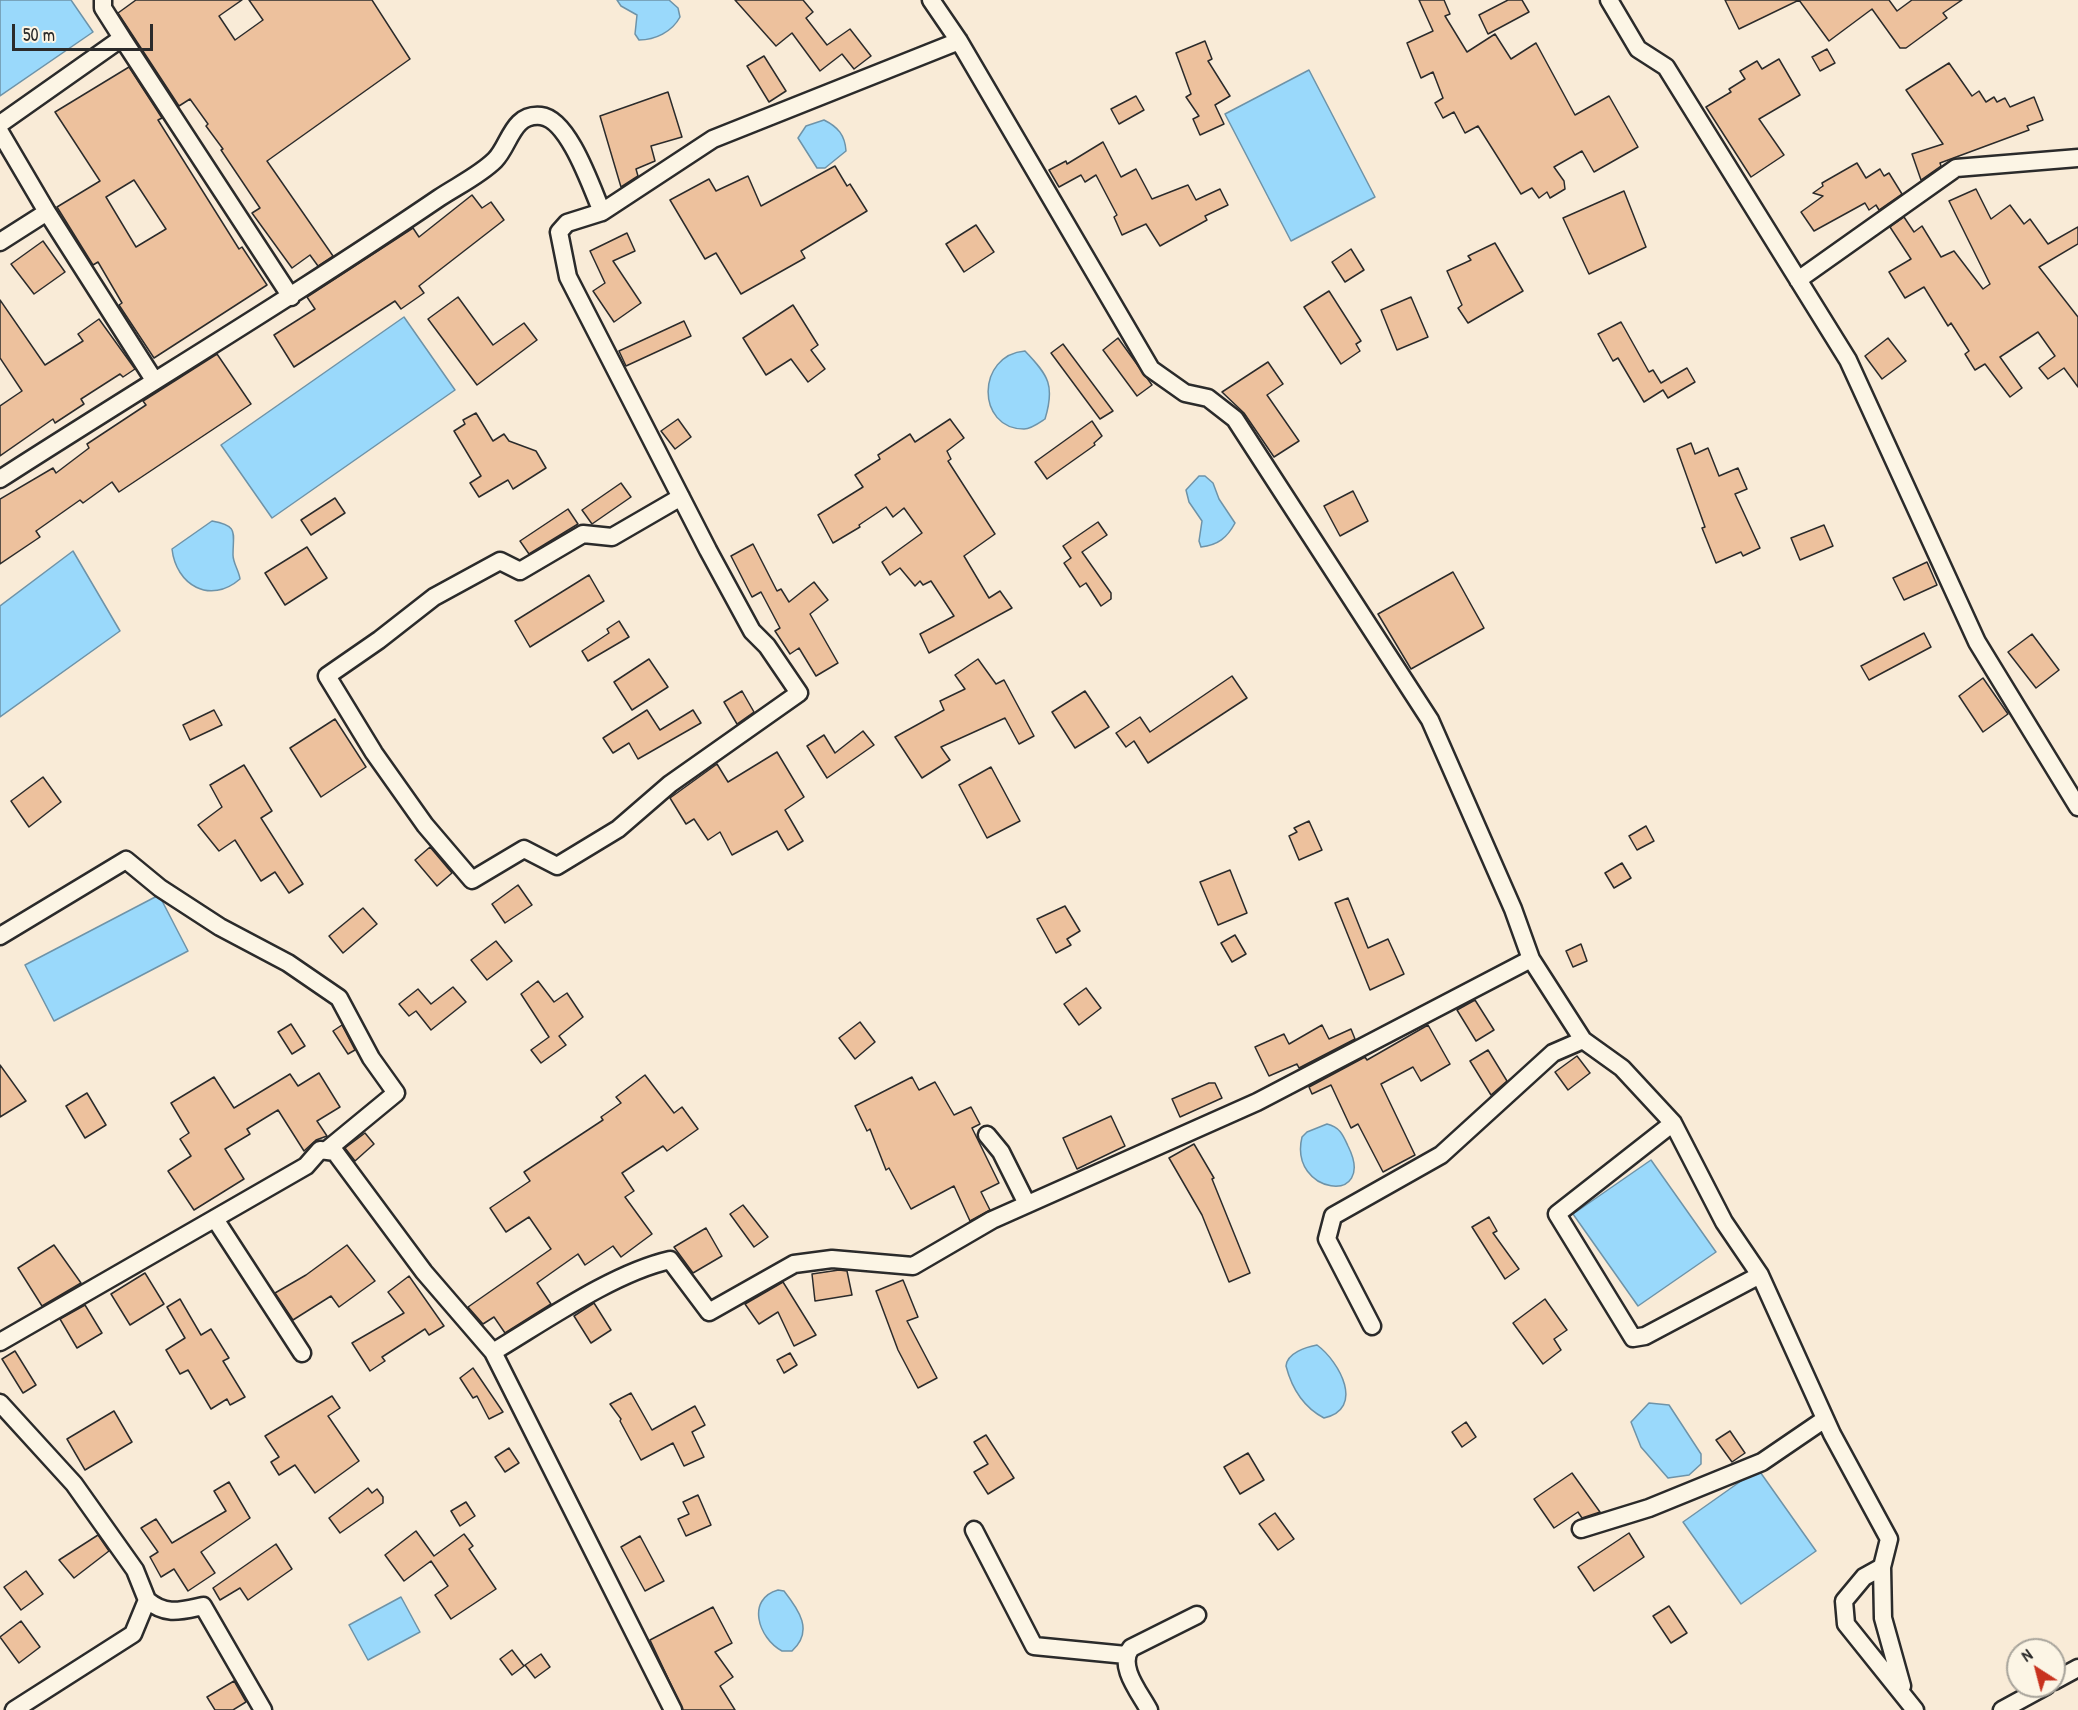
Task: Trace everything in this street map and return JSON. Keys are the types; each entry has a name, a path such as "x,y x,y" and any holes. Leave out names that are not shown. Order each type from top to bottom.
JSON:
{"street":[{"path":"103,0 103,8 291,297"},
{"path":"931,0 959,41 1151,369 1185,393 1208,398 1235,419 1424,711 1513,909 1531,959 1583,1040 1622,1068 1673,1124 1724,1221 1760,1275 1825,1419 1889,1539 1882,1567 1883,1618 1904,1695"},
{"path":"1609,0 1638,49 1666,67 1848,360 1977,642 2078,807"},
{"path":"0,124 122,38"},
{"path":"681,497 612,537 583,534 520,571 500,561 434,597 379,640 327,676 374,753 425,825 472,880 524,849 557,866 618,829 670,784 799,693 767,646 752,631 681,497 568,277 559,232 567,223 602,212 713,139 959,41"},
{"path":"0,479 154,380 291,297 496,159 516,124 532,117 542,116 551,119 569,138 602,212"},
{"path":"0,132 47,212 154,380"},
{"path":"1798,280 1956,168 2078,158"},
{"path":"0,242 47,212"},
{"path":"0,936 126,860 160,888 219,927 288,963 339,998 372,1058 396,1093 328,1149"},
{"path":"493,1352 596,1292 670,1260 709,1312 794,1264 832,1259 913,1266 992,1220 1257,1102 1531,959"},
{"path":"1372,1326 1326,1239 1333,1216 1441,1155 1553,1053 1583,1040"},
{"path":"1673,1124 1557,1214 1633,1338 1645,1336 1760,1275"},
{"path":"987,1136 1001,1152 1028,1204"},
{"path":"0,1342 306,1166 320,1150 328,1149 335,1152 424,1272 493,1352 673,1710"},
{"path":"214,1219 302,1353"},
{"path":"0,1403 74,1484 135,1570 147,1600 158,1609 179,1612 203,1606 263,1710"},
{"path":"1581,1529 1649,1508 1762,1462 1825,1419"},
{"path":"974,1530 1034,1646 1126,1655"},
{"path":"1882,1567 1864,1577 1844,1601 1846,1624 1915,1710"},
{"path":"14,1710 133,1634 147,1600"},
{"path":"1149,1710 1125,1666 1126,1655 1131,1648 1197,1615"},
{"path":"2002,1710 2024,1698"}],"water":[{"path":"0,0 71,0 93,32 0,96"},
{"path":"617,0 669,0 678,8 680,17 662,34 651,39 639,40 635,34 637,15 621,6"},
{"path":"1309,70 1375,197 1291,241 1225,114"},
{"path":"824,120 840,132 846,151 825,168 817,168 798,138 806,126"},
{"path":"404,317 455,390 272,518 221,445"},
{"path":"1025,351 1045,375 1049,398 1045,419 1024,429 1008,426 997,417 990,405 988,392 990,377 997,365 1009,356"},
{"path":"1199,476 1205,476 1213,483 1219,499 1235,523 1221,540 1201,547 1199,541 1202,521 1189,502 1186,490"},
{"path":"212,521 227,525 233,531 233,558 240,579 229,587 206,590 196,587 180,573 172,549"},
{"path":"73,551 120,631 0,717 0,606"},
{"path":"159,895 188,951 54,1021 25,965"},
{"path":"1327,1124 1338,1129 1343,1135 1354,1165 1352,1178 1343,1185 1331,1186 1318,1181 1308,1171 1301,1156 1302,1137 1307,1132"},
{"path":"1651,1160 1716,1252 1638,1306 1573,1214"},
{"path":"1317,1345 1334,1362 1344,1384 1346,1395 1343,1405 1336,1413 1324,1418 1299,1397 1286,1366 1293,1354"},
{"path":"1649,1403 1669,1405 1701,1454 1701,1464 1689,1475 1668,1478 1641,1447 1631,1422"},
{"path":"1758,1469 1816,1551 1741,1604 1683,1522"},
{"path":"778,1590 784,1591 802,1621 802,1636 792,1651 782,1651 774,1645 767,1637 759,1619 762,1601"},
{"path":"401,1597 420,1632 368,1660 349,1625"}],"building":[{"path":"136,0 242,0 219,16 235,40 263,20 249,0 372,0 410,59 267,161 333,256 318,266 310,255 292,268 252,213 260,208 206,126 208,124 190,99 179,106 118,13"},
{"path":"735,0 803,0 813,12 806,18 827,45 850,29 871,56 854,69 842,54 820,71 792,33 776,46"},
{"path":"1419,0 1444,0 1450,14 1445,16 1467,52 1495,34 1511,59 1536,43 1575,115 1609,96 1638,147 1594,172 1582,151 1554,167 1564,181 1565,189 1550,198 1547,192 1539,198 1532,188 1521,194 1478,126 1465,133 1454,112 1443,118 1435,103 1443,98 1433,72 1421,78 1407,43 1433,31"},
{"path":"1508,0 1522,0 1529,12 1488,34 1479,15"},
{"path":"1725,0 1799,0 1739,29"},
{"path":"1799,0 1889,0 1897,11 1912,0 1962,0 1943,13 1947,18 1906,48 1900,48 1872,9 1829,41"},
{"path":"1205,41 1212,59 1208,61 1230,96 1215,105 1224,124 1200,135 1193,119 1199,116 1186,97 1191,94 1176,53"},
{"path":"1827,49 1835,63 1820,71 1812,57"},
{"path":"764,56 786,91 769,102 747,66"},
{"path":"1779,59 1800,95 1759,119 1784,155 1751,177 1706,107 1731,92 1729,89 1745,79 1740,71 1757,61 1762,69"},
{"path":"1949,63 1972,96 1979,91 1986,102 1994,97 1997,102 2005,98 2010,107 2034,97 2043,120 2027,126 2029,130 1940,163 1941,166 1921,180 1912,154 1943,144 1906,90"},
{"path":"129,67 162,118 158,120 239,249 242,247 267,285 154,358 119,305 122,303 98,262 93,265 57,207 100,181 55,112","holes":["134,180 166,229 136,247 106,197"]},
{"path":"668,92 682,137 651,146 655,161 636,169 638,176 621,187 600,116"},
{"path":"1136,96 1144,110 1119,124 1111,109"},
{"path":"1103,142 1121,177 1136,169 1152,199 1188,185 1196,200 1220,189 1228,205 1205,216 1207,220 1160,246 1146,224 1122,235 1114,217 1117,215 1096,175 1085,182 1081,175 1059,187 1049,170 1066,161 1067,164"},
{"path":"1857,163 1866,178 1880,169 1884,176 1889,173 1902,194 1879,210 1876,205 1869,210 1865,203 1814,231 1801,212 1823,196 1813,193 1823,186 1822,183"},
{"path":"835,166 847,186 850,184 867,211 801,251 805,258 741,294 716,253 705,259 670,200 709,179 716,191 748,176 761,206"},
{"path":"1976,189 1991,219 2010,205 2024,224 2030,219 2048,244 2078,227 2078,244 2039,267 2078,317 2078,387 2064,368 2048,379 2039,368 2055,356 2038,332 2000,357 2022,388 2010,397 1985,364 1975,370 1965,354 1969,351 1951,323 1948,326 1924,287 1905,298 1889,272 1911,259 1890,227 1904,217 1914,232 1922,226 1941,257 1954,251 1983,289 1990,284 1949,201"},
{"path":"1624,191 1646,247 1589,274 1563,218"},
{"path":"472,195 482,208 491,202 504,220 419,286 424,293 401,309 395,301 294,367 274,335 315,309 307,297 413,228 419,237"},
{"path":"976,225 994,252 964,272 946,244"},
{"path":"627,233 635,251 613,261 641,303 614,322 593,291 605,283 590,251"},
{"path":"43,241 65,272 34,294 11,264"},
{"path":"1495,243 1523,291 1468,323 1458,308 1462,305 1447,271 1471,260 1468,256"},
{"path":"1351,249 1364,270 1345,282 1332,262"},
{"path":"1329,291 1361,341 1356,344 1360,351 1341,364 1304,307"},
{"path":"458,297 493,345 524,323 537,340 477,385 428,319"},
{"path":"1411,297 1428,337 1397,350 1381,310"},
{"path":"0,300 45,365 83,341 78,334 99,319 135,369 123,377 120,374 81,399 84,404 55,423 53,419 0,456 0,406 22,391 0,358"},
{"path":"793,305 818,345 811,350 825,369 808,382 791,359 766,375 743,338"},
{"path":"684,321 691,336 626,366 619,351"},
{"path":"1621,322 1649,372 1653,370 1661,383 1687,368 1695,382 1668,398 1663,390 1644,402 1618,358 1613,361 1598,334"},
{"path":"1118,338 1152,385 1137,396 1103,350"},
{"path":"1888,338 1906,361 1882,379 1865,356"},
{"path":"1063,344 1113,411 1100,419 1051,353"},
{"path":"217,354 251,404 119,492 112,482 83,503 80,500 36,531 40,537 0,564 0,499 53,468 56,473 89,448 87,444 146,405 143,401"},
{"path":"1268,362 1283,384 1267,395 1299,441 1274,457 1244,413 1222,392"},
{"path":"476,413 493,441 504,434 509,441 536,451 546,468 513,489 508,480 479,497 470,483 481,476 454,431 465,424 463,420"},
{"path":"678,419 691,437 675,449 661,431"},
{"path":"950,419 964,438 947,451 951,459 948,461 995,534 964,556 989,598 1000,591 1012,608 929,653 920,634 954,616 931,581 923,585 920,581 915,586 900,568 890,575 882,562 922,533 904,508 893,517 886,507 859,525 860,527 833,543 818,515 863,487 855,475 880,459 878,455 910,434 915,442"},
{"path":"1092,421 1102,436 1094,443 1095,445 1047,479 1035,462"},
{"path":"1691,443 1695,454 1708,448 1719,476 1738,468 1747,489 1735,494 1760,548 1743,556 1741,552 1716,563 1702,528 1705,527 1677,449"},
{"path":"621,483 631,497 592,524 582,510"},
{"path":"1353,491 1368,521 1340,536 1324,506"},
{"path":"335,498 345,513 311,535 301,520"},
{"path":"568,509 578,524 529,554 520,541"},
{"path":"1098,522 1107,535 1082,552 1111,593 1111,599 1101,606 1086,583 1080,587 1064,563 1071,558 1063,546"},
{"path":"1824,525 1833,546 1800,560 1791,538"},
{"path":"753,544 777,591 781,589 789,602 814,582 828,600 810,614 838,663 816,676 799,648 790,654 775,631 780,628 761,592 752,597 731,556"},
{"path":"307,547 327,578 285,605 265,573"},
{"path":"1927,562 1937,585 1904,600 1893,578"},
{"path":"1453,572 1484,628 1411,669 1378,614"},
{"path":"589,575 604,601 530,647 515,621"},
{"path":"619,621 629,637 588,661 582,651 609,633 607,629"},
{"path":"1924,633 1931,647 1869,680 1861,666"},
{"path":"2032,634 2059,670 2036,688 2008,652"},
{"path":"649,659 668,687 632,710 614,682"},
{"path":"978,659 996,684 1004,680 1034,736 1019,744 1005,718 941,747 950,760 922,778 895,737 944,710 940,701 965,689 955,675"},
{"path":"1232,676 1247,698 1148,763 1134,741 1126,747 1116,733 1140,717 1150,732"},
{"path":"1983,678 2008,714 1983,732 1959,696"},
{"path":"742,691 754,712 737,724 724,702"},
{"path":"1085,691 1109,727 1075,748 1052,712"},
{"path":"214,710 222,725 190,740 183,725"},
{"path":"647,710 660,730 693,710 701,723 638,759 629,743 613,753 603,738"},
{"path":"335,719 366,767 321,797 290,748"},
{"path":"863,731 874,745 827,778 807,746 824,735 835,753"},
{"path":"777,752 804,797 785,810 803,841 788,850 777,831 732,855 720,832 708,840 694,819 686,824 670,798 717,764 728,782"},
{"path":"244,765 272,811 261,818 303,884 289,893 275,872 261,881 235,840 219,851 198,825 222,807 210,785"},
{"path":"991,767 1020,821 987,838 959,785"},
{"path":"43,777 61,802 29,827 11,801"},
{"path":"1309,821 1322,850 1299,860 1289,836 1297,832 1294,828"},
{"path":"1646,826 1654,841 1637,850 1629,836"},
{"path":"430,847 452,873 437,886 415,860"},
{"path":"1622,863 1631,878 1614,888 1605,873"},
{"path":"1230,870 1247,913 1218,925 1200,882"},
{"path":"518,885 532,905 505,923 492,904"},
{"path":"1348,898 1368,948 1388,939 1404,974 1370,990 1335,903"},
{"path":"1065,906 1080,931 1067,939 1071,945 1056,953 1037,919"},
{"path":"363,908 377,924 343,953 329,936"},
{"path":"1235,935 1246,954 1232,962 1221,943"},
{"path":"496,941 512,961 487,980 471,960"},
{"path":"1581,944 1587,961 1573,967 1566,951"},
{"path":"538,981 554,1002 567,993 583,1017 559,1036 566,1045 541,1063 531,1050 549,1037 521,994"},
{"path":"453,987 466,1002 431,1030 416,1011 409,1016 399,1004 418,989 431,1004"},
{"path":"1086,988 1101,1008 1079,1025 1064,1004"},
{"path":"1475,1000 1494,1030 1476,1041 1457,1010"},
{"path":"860,1022 875,1042 855,1059 839,1038"},
{"path":"291,1024 305,1046 292,1054 278,1032"},
{"path":"342,1025 355,1050 348,1054 333,1031"},
{"path":"1322,1025 1329,1039 1351,1029 1355,1039 1299,1068 1297,1064 1269,1076 1255,1047 1284,1034 1289,1044"},
{"path":"1428,1025 1450,1064 1421,1081 1413,1067 1381,1084 1415,1155 1383,1172 1358,1124 1351,1128 1331,1085 1312,1094 1309,1087 1365,1057 1367,1060"},
{"path":"1488,1050 1507,1081 1491,1095 1470,1061"},
{"path":"1577,1056 1590,1073 1568,1090 1555,1072"},
{"path":"0,1065 26,1101 0,1117"},
{"path":"319,1073 340,1107 317,1121 327,1136 316,1140 304,1151 278,1110 247,1129 250,1134 225,1149 244,1179 194,1210 168,1171 191,1156 180,1139 189,1133 171,1103 214,1077 234,1108 290,1074 298,1086"},
{"path":"645,1075 674,1113 682,1107 698,1129 667,1151 663,1146 622,1173 634,1191 625,1197 652,1234 621,1257 613,1246 585,1265 578,1254 537,1283 551,1304 505,1333 494,1317 483,1324 468,1307 551,1249 529,1217 506,1232 490,1208 530,1181 524,1172 603,1120 601,1117 621,1103 616,1097"},
{"path":"912,1077 919,1090 935,1082 954,1115 971,1107 980,1124 972,1128 999,1183 981,1192 990,1210 970,1221 954,1186 911,1209 889,1168 886,1170 870,1129 867,1131 855,1106"},
{"path":"1209,1083 1215,1083 1222,1098 1180,1117 1172,1099"},
{"path":"87,1093 106,1125 85,1138 66,1106"},
{"path":"1111,1116 1125,1146 1077,1169 1063,1138"},
{"path":"365,1133 374,1144 355,1161 345,1148"},
{"path":"1194,1144 1214,1178 1212,1179 1250,1273 1229,1282 1202,1215 1169,1158"},
{"path":"743,1205 768,1237 754,1247 730,1214"},
{"path":"1489,1217 1497,1231 1493,1233 1519,1269 1505,1279 1472,1227"},
{"path":"706,1228 722,1256 693,1273 674,1247"},
{"path":"54,1245 81,1283 42,1306 18,1268"},
{"path":"347,1245 375,1281 339,1307 331,1296 293,1320 275,1293 306,1275"},
{"path":"847,1271 852,1295 815,1301 812,1274"},
{"path":"145,1273 164,1304 130,1325 111,1294"},
{"path":"409,1276 444,1326 429,1335 425,1329 382,1357 385,1361 370,1371 352,1343 404,1313 388,1292"},
{"path":"903,1280 918,1317 907,1321 937,1378 918,1388 898,1350 876,1291"},
{"path":"783,1282 816,1335 794,1346 778,1312 759,1324 745,1304"},
{"path":"180,1299 201,1335 211,1329 229,1358 223,1361 245,1397 230,1405 227,1399 211,1409 188,1370 180,1374 166,1350 185,1338 167,1307"},
{"path":"1545,1299 1567,1330 1554,1339 1561,1350 1543,1364 1513,1323"},
{"path":"594,1303 611,1330 591,1343 574,1316"},
{"path":"85,1305 102,1333 77,1348 60,1319"},
{"path":"15,1351 36,1385 23,1393 2,1359"},
{"path":"790,1353 797,1365 784,1373 777,1360"},
{"path":"473,1368 503,1412 489,1419 477,1396 473,1398 460,1378"},
{"path":"631,1393 652,1430 695,1406 705,1425 692,1432 704,1457 684,1466 673,1443 641,1460 621,1419 610,1404"},
{"path":"332,1396 340,1408 328,1416 359,1461 315,1493 295,1465 279,1475 271,1462 279,1457 265,1436"},
{"path":"114,1411 132,1442 85,1470 67,1439"},
{"path":"1466,1422 1476,1437 1462,1447 1452,1432"},
{"path":"1730,1431 1745,1453 1732,1462 1716,1440"},
{"path":"986,1435 1014,1478 988,1494 974,1472 988,1464 974,1442"},
{"path":"509,1448 519,1463 505,1472 495,1457"},
{"path":"1248,1453 1264,1480 1240,1494 1224,1467"},
{"path":"1572,1473 1600,1512 1582,1518 1578,1512 1554,1528 1534,1499"},
{"path":"229,1482 250,1518 201,1552 215,1573 188,1591 174,1569 161,1577 150,1557 158,1552 141,1528 156,1519 172,1543 226,1511 214,1491"},
{"path":"368,1488 372,1493 377,1489 383,1497 383,1503 340,1533 329,1518"},
{"path":"698,1495 711,1525 686,1536 678,1519 689,1514 683,1502"},
{"path":"466,1502 475,1516 460,1526 451,1511"},
{"path":"1275,1513 1294,1539 1278,1550 1259,1524"},
{"path":"416,1531 434,1556 464,1534 473,1546 469,1549 496,1589 451,1619 435,1595 448,1586 431,1561 404,1581 385,1555"},
{"path":"1629,1533 1644,1557 1594,1591 1578,1567"},
{"path":"98,1535 109,1551 74,1578 59,1560"},
{"path":"640,1536 664,1581 645,1591 621,1547"},
{"path":"276,1544 292,1569 248,1600 240,1588 220,1600 213,1588"},
{"path":"26,1571 43,1594 21,1610 4,1587"},
{"path":"1669,1606 1687,1633 1671,1643 1653,1616"},
{"path":"713,1607 732,1643 715,1652 733,1677 720,1686 735,1710 683,1710 650,1640"},
{"path":"21,1621 40,1647 19,1663 0,1637"},
{"path":"512,1650 524,1666 512,1675 500,1659"},
{"path":"541,1654 550,1667 535,1678 525,1665"},
{"path":"234,1681 246,1702 233,1710 215,1710 207,1697"}]}
